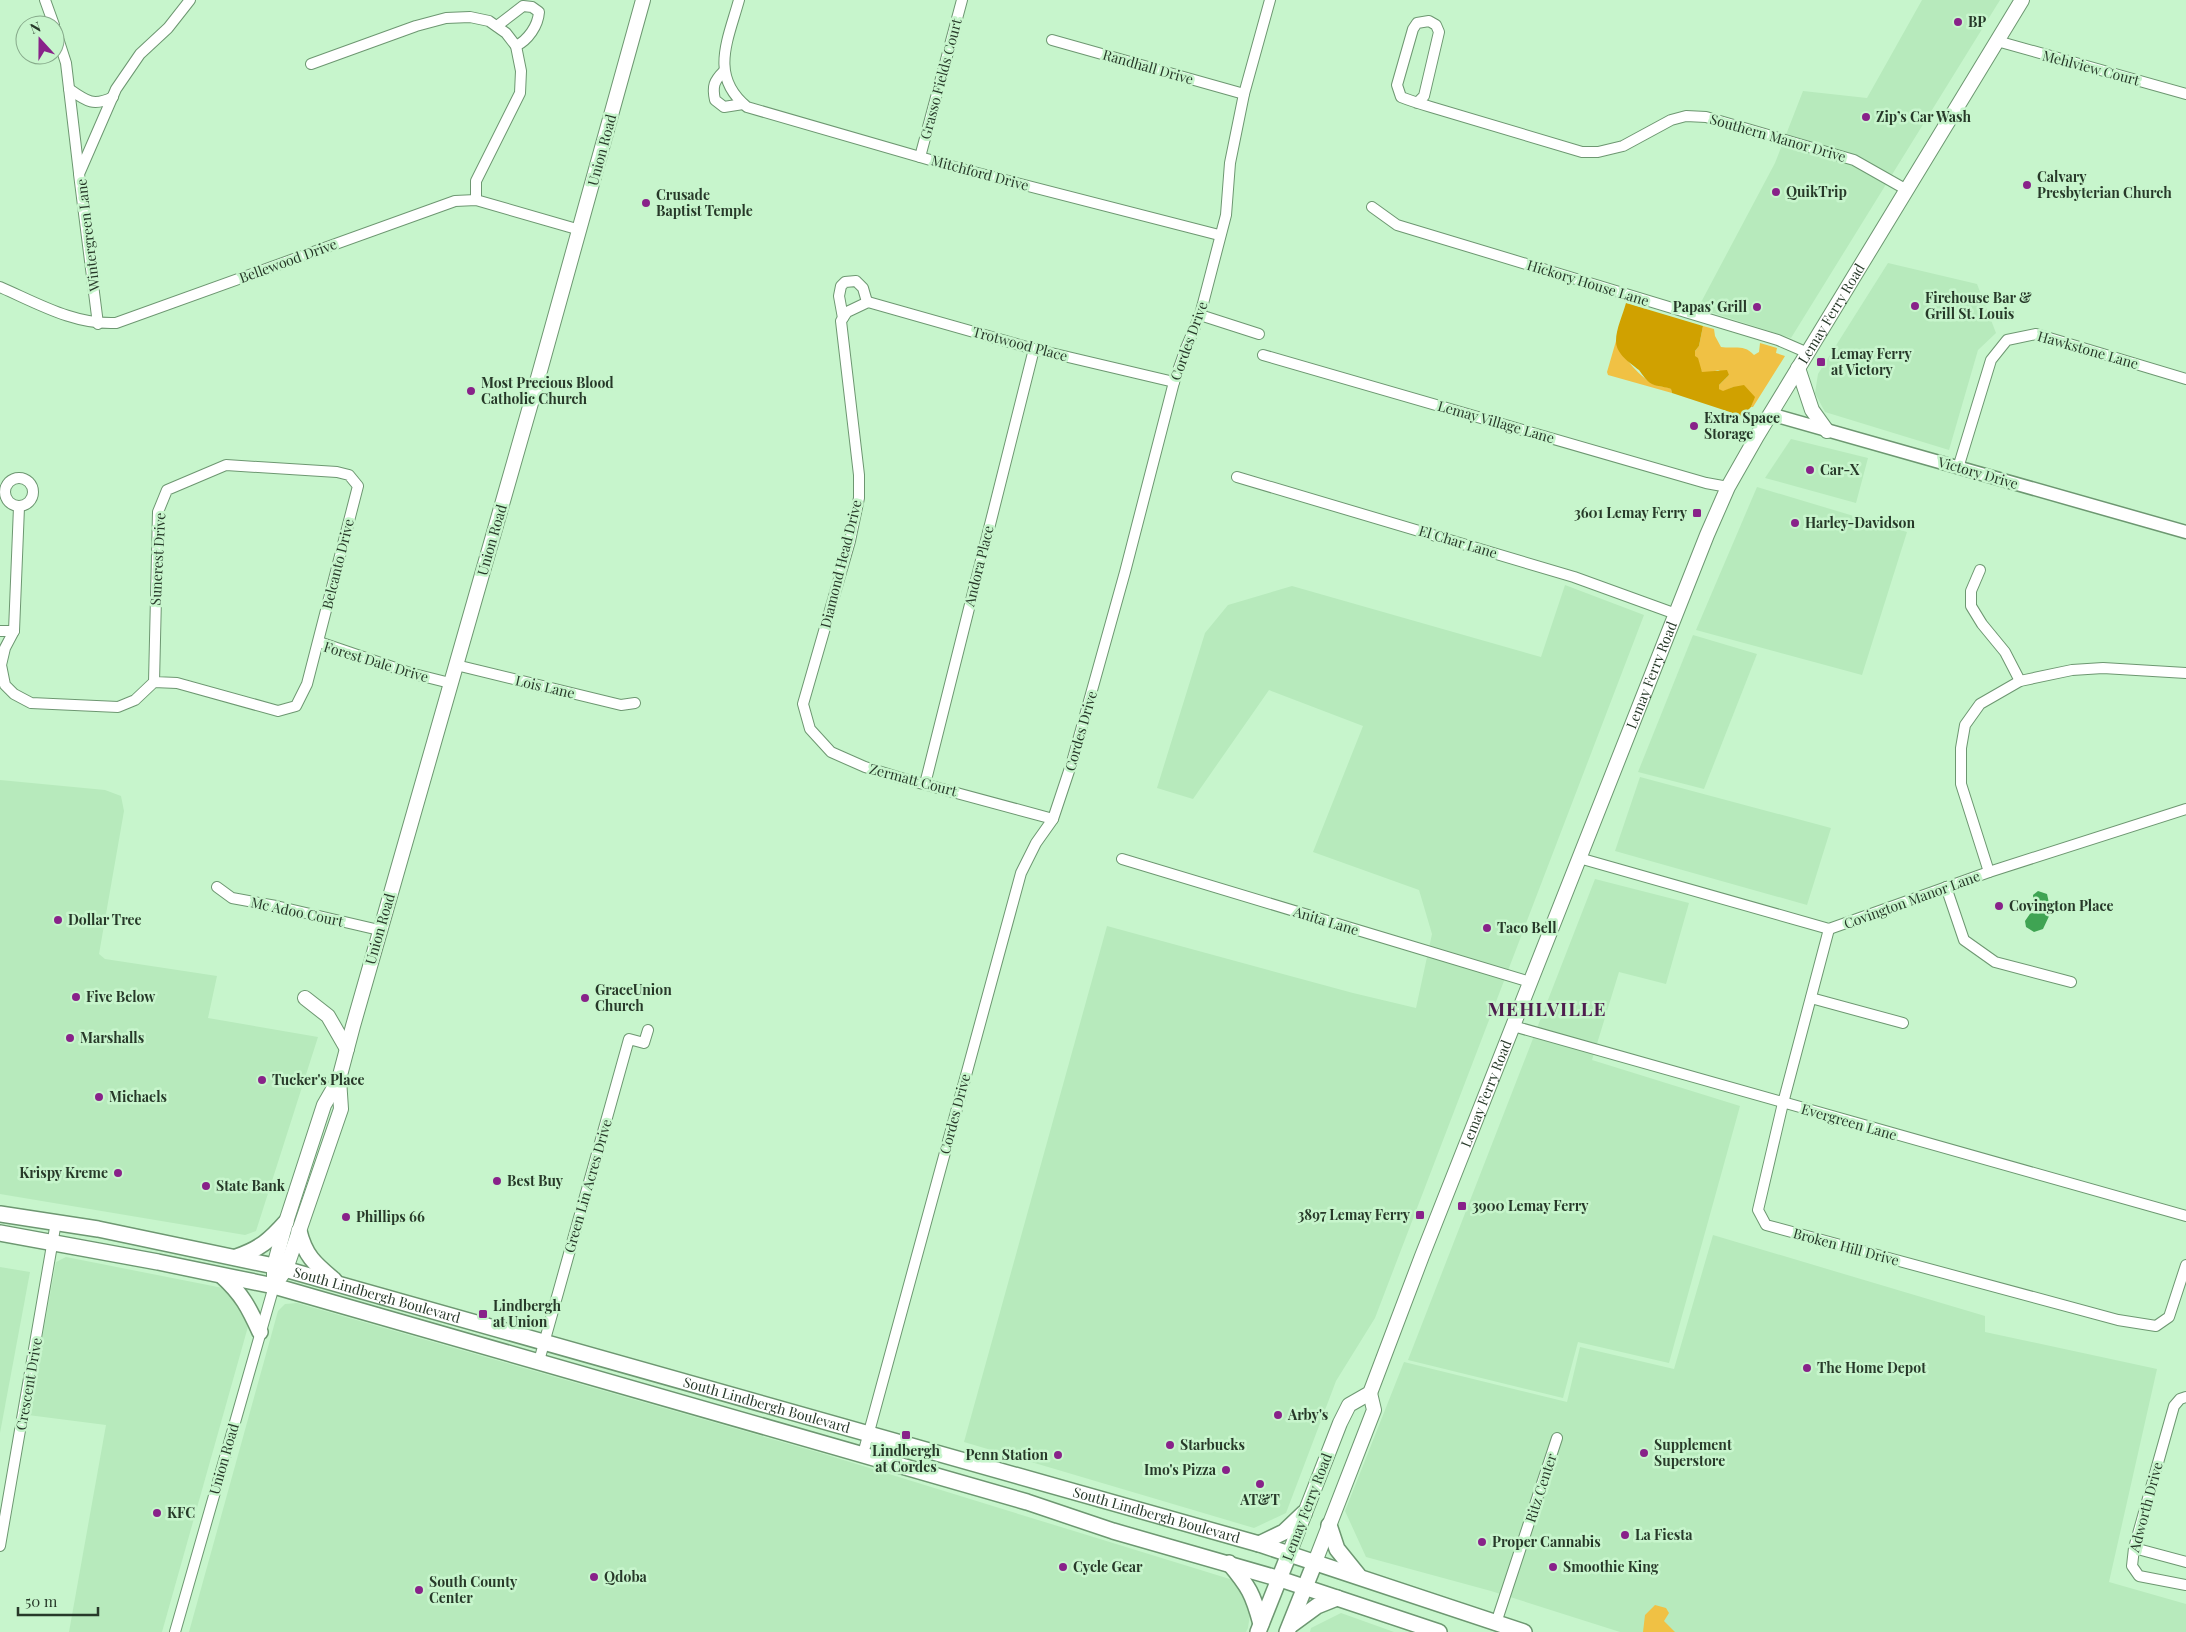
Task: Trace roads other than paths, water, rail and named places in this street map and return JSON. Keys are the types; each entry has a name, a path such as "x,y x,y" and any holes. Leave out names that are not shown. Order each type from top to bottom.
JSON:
{"main road":[{"name":"Union Road","path":"274,1286 293,1226 324,1104 339,1079 379,930 580,230 643,0"},
{"name":"Lemay Ferry Road","path":"1288,1629 1374,1410 1370,1393 1530,982 1728,487 1770,414 2022,0"},
{"path":"1798,368 1812,410 1827,431"},
{"path":"305,998 328,1016 347,1049"},
{"name":"South Lindbergh Boulevard","path":"0,1214 56,1222 280,1267 868,1435 1260,1544 1524,1632"},
{"path":"236,1257 254,1251 293,1226 309,1257 336,1283"},
{"name":"South Lindbergh Boulevard","path":"0,1234 158,1262 274,1286 1027,1502 1113,1531 1229,1563 1306,1587 1438,1632"},
{"path":"221,1275 245,1300 260,1332"},
{"name":"Lemay Ferry Road","path":"1259,1628 1349,1405 1370,1393"},
{"path":"1260,1544 1284,1532 1304,1513"},
{"path":"1329,1525 1337,1550 1359,1576"},
{"path":"1229,1563 1247,1584 1259,1628"},
{"path":"1288,1629 1317,1606 1338,1598"}],"street":[{"path":"45,0 50,15"},
{"name":"Wintergreen Lane","path":"98,324 79,174 113,97 140,54 168,28 190,0"},
{"name":"Mitchford Drive","path":"739,0 723,63 724,71 715,80 713,88 715,100 724,107 743,104 762,112 920,157 1219,235"},
{"name":"Grasso Fields Court","path":"920,157 962,0"},
{"name":"Cordes Drive","path":"863,1454 1021,873 1036,843 1053,818 1072,762 1126,572 1174,382 1200,315 1219,235 1226,214 1230,163 1244,94 1270,0"},
{"path":"497,26 523,6 532,7 539,12 538,21 521,43 516,46"},
{"path":"311,64 342,55 416,26 446,18 470,17 489,21 506,33 516,46 521,71 520,93 504,129 476,181 476,200"},
{"name":"Southern Manor Drive","path":"1417,103 1424,96 1439,32 1436,25 1429,21 1417,24 1413,29 1397,85 1401,97 1417,103 1582,152 1598,152 1623,146 1671,120 1686,116 1706,117 1854,160 1907,190"},
{"name":"Randhall Drive","path":"1052,40 1244,94"},
{"name":"Mehlview Court","path":"1997,41 2186,94"},
{"path":"65,60 79,174"},
{"path":"724,71 729,87 743,104"},
{"path":"69,89 83,99 96,103 113,97"},
{"name":"Bellewood Drive","path":"0,287 78,320 98,324 116,323 456,200 476,200 580,230"},
{"name":"Hickory House Lane","path":"1372,207 1397,225 1778,340 1808,353"},
{"path":"856,281 863,288 867,302 853,308 843,318 839,296 841,286 845,282 856,281"},
{"name":"Trotwood Place","path":"867,302 1034,349 1174,382"},
{"path":"1200,315 1259,334"},
{"name":"Diamond Head Drive","path":"803,704 850,541 859,498 859,475 841,321 843,318"},
{"name":"Hawkstone Lane","path":"1958,468 1991,360 2007,340 2036,334 2186,379"},
{"name":"Andora Place","path":"925,784 1034,349"},
{"name":"Lemay Village Lane","path":"1263,356 1706,483 1728,487"},
{"name":"Victory Drive","path":"1770,414 2186,532"},
{"name":"Sunerest Drive","path":"154,682 158,512 167,490 226,465 337,472 350,475 358,486"},
{"name":"El Char Lane","path":"1238,477 1574,577 1676,614"},
{"name":"Belcanto Drive","path":"319,642 358,486"},
{"path":"19,507 14,631 1,665 5,685 14,694 31,703 118,707 135,700 154,682"},
{"path":"1980,570 1971,591 1971,606 1982,624 2005,652 2020,681"},
{"path":"0,631 14,631"},
{"name":"Forest Dale Drive","path":"154,682 177,682 278,711 296,706 308,684 319,642 410,673 450,683"},
{"name":"Lois Lane","path":"456,665 621,705 635,703"},
{"path":"1989,872 1961,784 1961,748 1965,725 1980,704 2020,681 2072,670 2096,668 2186,673"},
{"name":"Zermatt Court","path":"803,704 810,729 831,752 865,768 1053,818"},
{"name":"Covington Manor Lane","path":"1579,858 1829,929 1989,872 2186,809"},
{"name":"Anita Lane","path":"1122,859 1530,982"},
{"name":"Mc Adoo Court","path":"217,887 232,898 276,906 379,930"},
{"path":"1946,887 1964,940 1995,962 2071,982"},
{"name":"Broken Hill Drive","path":"1829,929 1783,1103 1758,1210 1766,1225 2118,1320 2156,1326 2169,1317 2186,1265"},
{"path":"1811,998 1903,1024"},
{"name":"Evergreen Lane","path":"1513,1026 2186,1216"},
{"name":"Green Lin Acres Drive","path":"539,1361 629,1039 644,1043 648,1030"},
{"name":"Crescent Drive","path":"0,1546 56,1222"},
{"name":"Union Road","path":"175,1632 274,1286"},
{"name":"Adworth Drive","path":"2186,1397 2180,1399 2174,1406 2134,1548 2132,1566 2139,1576 2186,1585"},
{"name":"Ritz Center","path":"1496,1623 1557,1438"},
{"path":"2134,1548 2186,1562"}],"place":[{"name":"BP","path":"1958,22"},
{"name":"Zip’s Car Wash","path":"1866,117"},
{"name":"Calvary Presbyterian Church","path":"2027,185"},
{"name":"QuikTrip","path":"1776,192"},
{"name":"Crusade Baptist Temple","path":"646,203"},
{"name":"Firehouse Bar & Grill St. Louis","path":"1915,306"},
{"name":"Papas' Grill","path":"1757,307"},
{"name":"Lemay Ferry at Victory","path":"1821,362"},
{"name":"Most Precious Blood Catholic Church","path":"471,391"},
{"name":"Extra Space Storage","path":"1694,426"},
{"name":"Car-X","path":"1810,470"},
{"name":"3601 Lemay Ferry","path":"1697,513"},
{"name":"Harley-Davidson","path":"1795,523"},
{"name":"Covington Place","path":"1999,906"},
{"name":"Dollar Tree","path":"58,920"},
{"name":"Taco Bell","path":"1487,928"},
{"name":"Five Below","path":"76,997"},
{"name":"GraceUnion Church","path":"585,998"},
{"name":"Marshalls","path":"70,1038"},
{"name":"Tucker's Place","path":"262,1080"},
{"name":"Michaels","path":"99,1097"},
{"name":"Krispy Kreme","path":"118,1173"},
{"name":"Best Buy","path":"497,1181"},
{"name":"State Bank","path":"206,1186"},
{"name":"3900 Lemay Ferry","path":"1462,1206"},
{"name":"3897 Lemay Ferry","path":"1420,1215"},
{"name":"Phillips 66","path":"346,1217"},
{"name":"Lindbergh at Union","path":"483,1314"},
{"name":"The Home Depot","path":"1807,1368"},
{"name":"Arby's","path":"1278,1415"},
{"name":"Lindbergh at Cordes","path":"906,1435"},
{"name":"Starbucks","path":"1170,1445"},
{"name":"Supplement Superstore","path":"1644,1453"},
{"name":"Penn Station","path":"1058,1455"},
{"name":"Imo's Pizza","path":"1226,1470"},
{"name":"AT&T","path":"1260,1484"},
{"name":"KFC","path":"157,1513"},
{"name":"La Fiesta","path":"1625,1535"},
{"name":"Proper Cannabis","path":"1482,1542"},
{"name":"Cycle Gear","path":"1063,1567"},
{"name":"Smoothie King","path":"1553,1567"},
{"name":"Qdoba","path":"594,1577"},
{"name":"South County Center","path":"419,1590"}],"district":[{"name":"MEHLVILLE","path":"1547,1009"}]}
